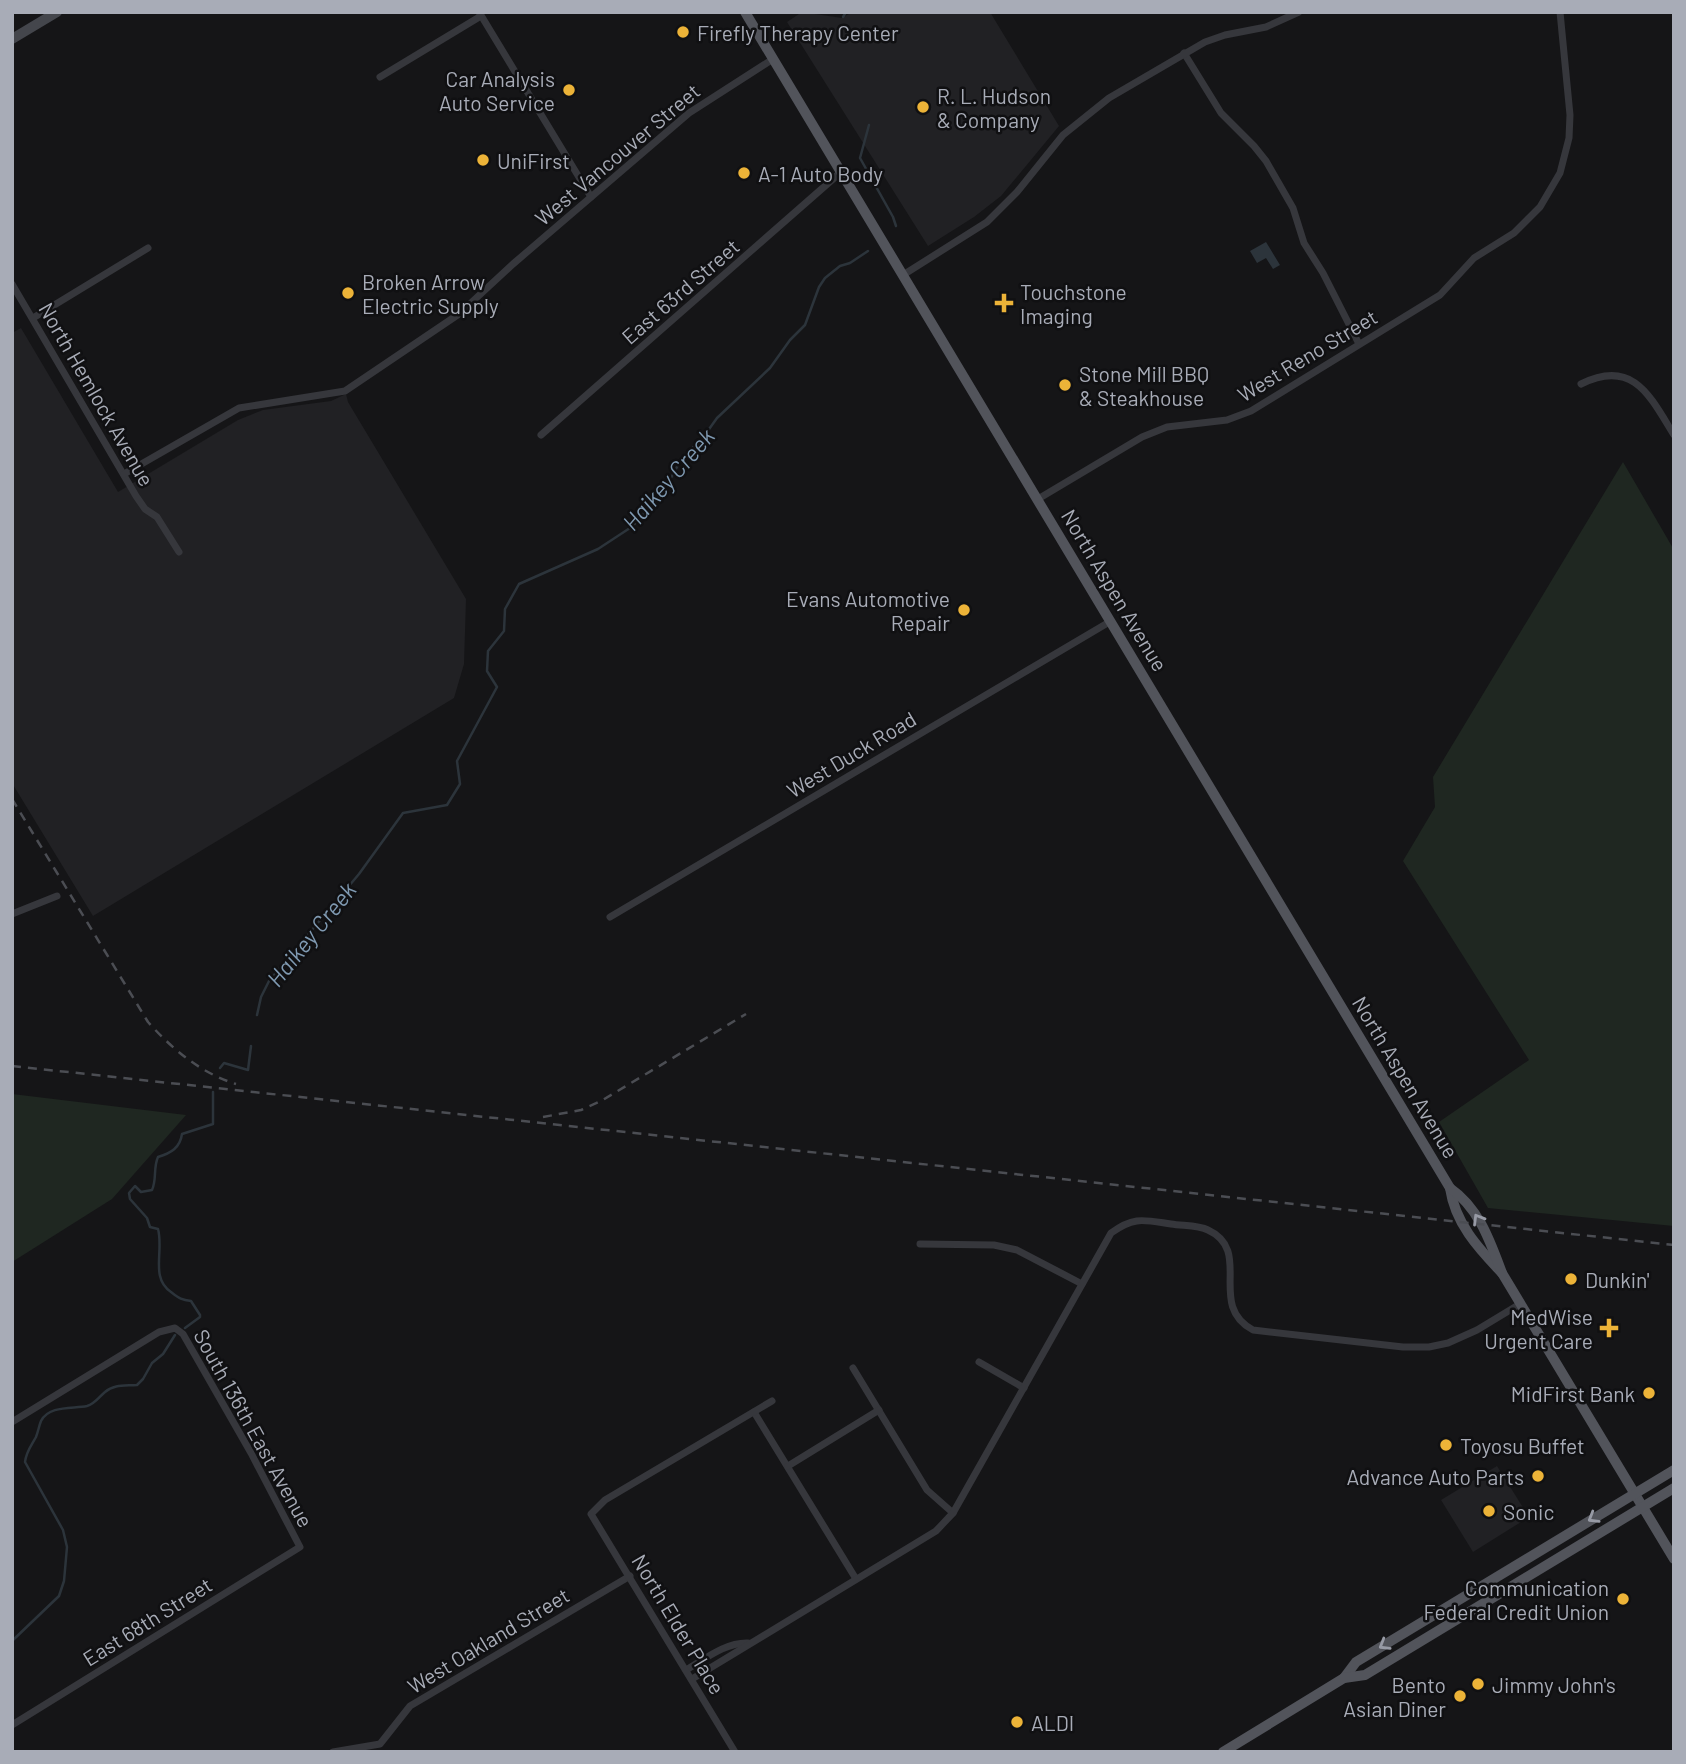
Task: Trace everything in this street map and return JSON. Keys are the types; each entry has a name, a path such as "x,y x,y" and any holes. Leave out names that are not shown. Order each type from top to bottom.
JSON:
{"main road":[{"path":"12,39 57,12"},
{"name":"North Aspen Avenue","path":"745,12 1450,1188 1466,1199 1490,1238 1502,1273 1674,1559"},
{"path":"1223,1752 1344,1678 1356,1662 1674,1470"},
{"path":"1344,1678 1364,1675 1674,1488"},
{"path":"1474,1591 1482,1604"}],"street":[{"path":"903,275 987,222 1017,192 1063,135 1093,109 1184,53 1215,38 1266,27 1299,12"},
{"name":"West Reno Street","path":"1038,499 1142,436 1167,427 1227,420 1251,411 1440,295 1474,258 1528,221 1540,207 1560,173 1567,153 1570,115 1560,12"},
{"path":"380,77 480,14 591,197"},
{"path":"1184,53 1221,113 1266,161 1293,208 1304,243 1323,273 1359,344"},
{"name":"West Vancouver Street","path":"124,474 239,408 345,391 459,314 689,113 774,59"},
{"name":"East 63rd Street","path":"541,435 841,172"},
{"path":"33,318 148,248"},
{"name":"North Hemlock Avenue","path":"12,284 145,509 157,517 179,552"},
{"path":"1581,384 1607,374 1628,378 1649,394 1673,433"},
{"name":"West Duck Road","path":"610,917 1111,621"},
{"path":"12,914 57,896"},
{"path":"692,1679 936,1531 953,1513 1111,1233 1122,1224 1138,1219 1206,1229 1218,1236 1231,1259 1230,1305 1241,1323 1253,1329 1403,1347 1429,1347 1448,1343 1476,1330 1520,1304"},
{"path":"920,1244 994,1245 1017,1250 1082,1284"},
{"name":"South 136th East Avenue","path":"12,1422 159,1332 175,1328 183,1334 234,1422 300,1548"},
{"path":"979,1362 1024,1388"},
{"path":"853,1368 928,1490 953,1513"},
{"path":"772,1402 754,1412 856,1579"},
{"path":"788,1466 879,1410"},
{"name":"North Elder Place","path":"735,1752 591,1514 605,1500 754,1412"},
{"name":"East 68th Street","path":"12,1725 300,1548"},
{"name":"West Oakland Street","path":"333,1752 381,1748 410,1706 630,1576"},
{"path":"686,1670 722,1649 748,1643"}],"shaded area":[{"path":"802,12 842,18 852,12 990,12 1059,126 1001,196 928,246 787,22"},
{"path":"1266,242 1280,265 1273,269 1266,258 1257,263 1250,251"},
{"path":"21,328 118,492 238,420 263,410 331,401 346,394 348,402 466,599 464,664 454,698 93,916 12,783 12,333"},
{"path":"1623,462 1674,550 1674,1226 1488,1208 1439,1122 1529,1060 1403,861 1435,807 1433,777"},
{"path":"12,1094 186,1115 112,1199 12,1262"},
{"path":"1497,1466 1529,1517 1473,1552 1441,1500"}],"waterway":[{"name":"Haikey Creek","path":"843,17 846,12"},
{"name":"Haikey Creek","path":"869,125 860,158 896,226"},
{"name":"Haikey Creek","path":"257,1015 261,997 269,981 359,874 403,813 447,805 460,784 457,761 497,687 487,671 488,651 504,631 505,609 519,584 598,549 633,526 666,487 682,458 702,439 717,418 770,368 790,340 805,325 825,278 840,266 868,251"},
{"name":"Haikey Creek","path":"220,1068 224,1063 248,1070 251,1046"},
{"name":"Haikey Creek","path":"185,1328 200,1315 191,1301 180,1298 165,1286 159,1272 158,1229 150,1227 147,1218 130,1199 129,1193 135,1186 141,1192 152,1190 158,1157 174,1149 182,1134 213,1124 213,1092"},
{"path":"12,1641 59,1596 64,1581 67,1547 63,1530 25,1462 41,1421 55,1410 90,1405 112,1388 137,1385 175,1335"}],"railway":[{"path":"12,799 148,1022 188,1059 211,1074 236,1084"},
{"path":"543,1117 581,1110 601,1101 746,1014"},
{"path":"12,1066 1674,1245"}],"place":[{"name":"Firefly Therapy Center","path":"683,32"},
{"name":"Car Analysis Auto Service","path":"569,90"},
{"name":"R. L. Hudson & Company","path":"923,107"},
{"name":"UniFirst","path":"483,160"},
{"name":"A-1 Auto Body","path":"744,173"},
{"name":"Broken Arrow Electric Supply","path":"348,293"},
{"name":"Touchstone Imaging","path":"1004,303"},
{"name":"Stone Mill BBQ & Steakhouse","path":"1065,385"},
{"name":"Evans Automotive Repair","path":"964,610"},
{"name":"Dunkin'","path":"1571,1279"},
{"name":"MedWise Urgent Care","path":"1609,1328"},
{"name":"MidFirst Bank","path":"1649,1393"},
{"name":"Toyosu Buffet","path":"1446,1445"},
{"name":"Advance Auto Parts","path":"1538,1476"},
{"name":"Sonic","path":"1489,1511"},
{"name":"Communication Federal Credit Union","path":"1623,1599"},
{"name":"Jimmy John's","path":"1478,1684"},
{"name":"Bento Asian Diner","path":"1460,1696"},
{"name":"ALDI","path":"1017,1722"}]}
